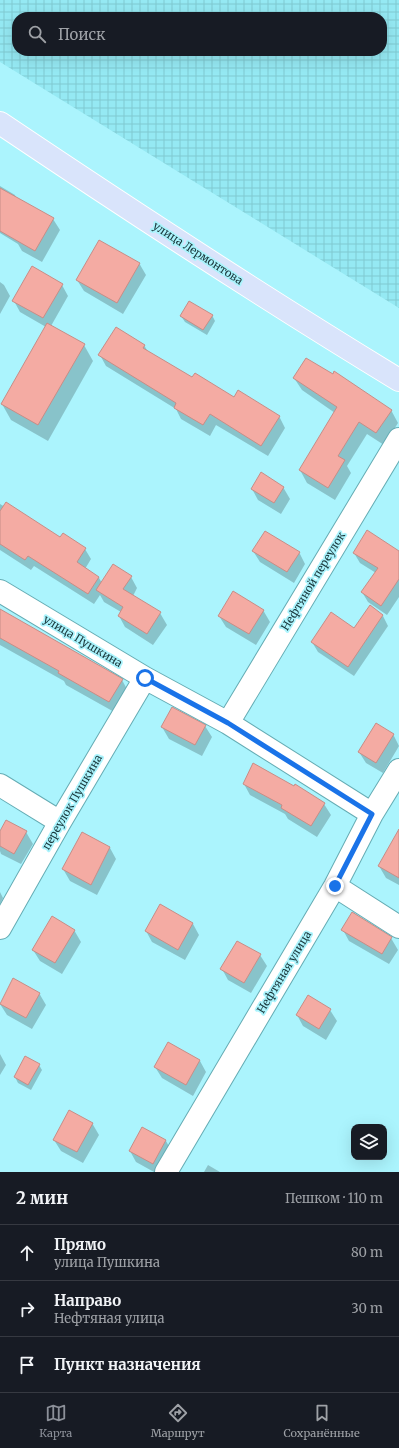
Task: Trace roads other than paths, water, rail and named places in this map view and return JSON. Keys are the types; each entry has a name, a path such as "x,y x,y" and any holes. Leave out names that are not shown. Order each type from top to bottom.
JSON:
{"main road":[{"name":"улица Лермонтова","path":"0,124 318,331 399,380"}],"street":[{"name":"Нефтяной переулок","path":"228,723 399,439"},
{"name":"улица Пушкина","path":"0,591 145,678 228,723 372,814"},
{"name":"переулок Пушкина","path":"0,928 60,822 145,678"},
{"name":"Нефтяная улица","path":"166,1172 335,886 372,814 399,770"},
{"path":"0,785 60,822"},
{"path":"335,886 399,927"}]}
